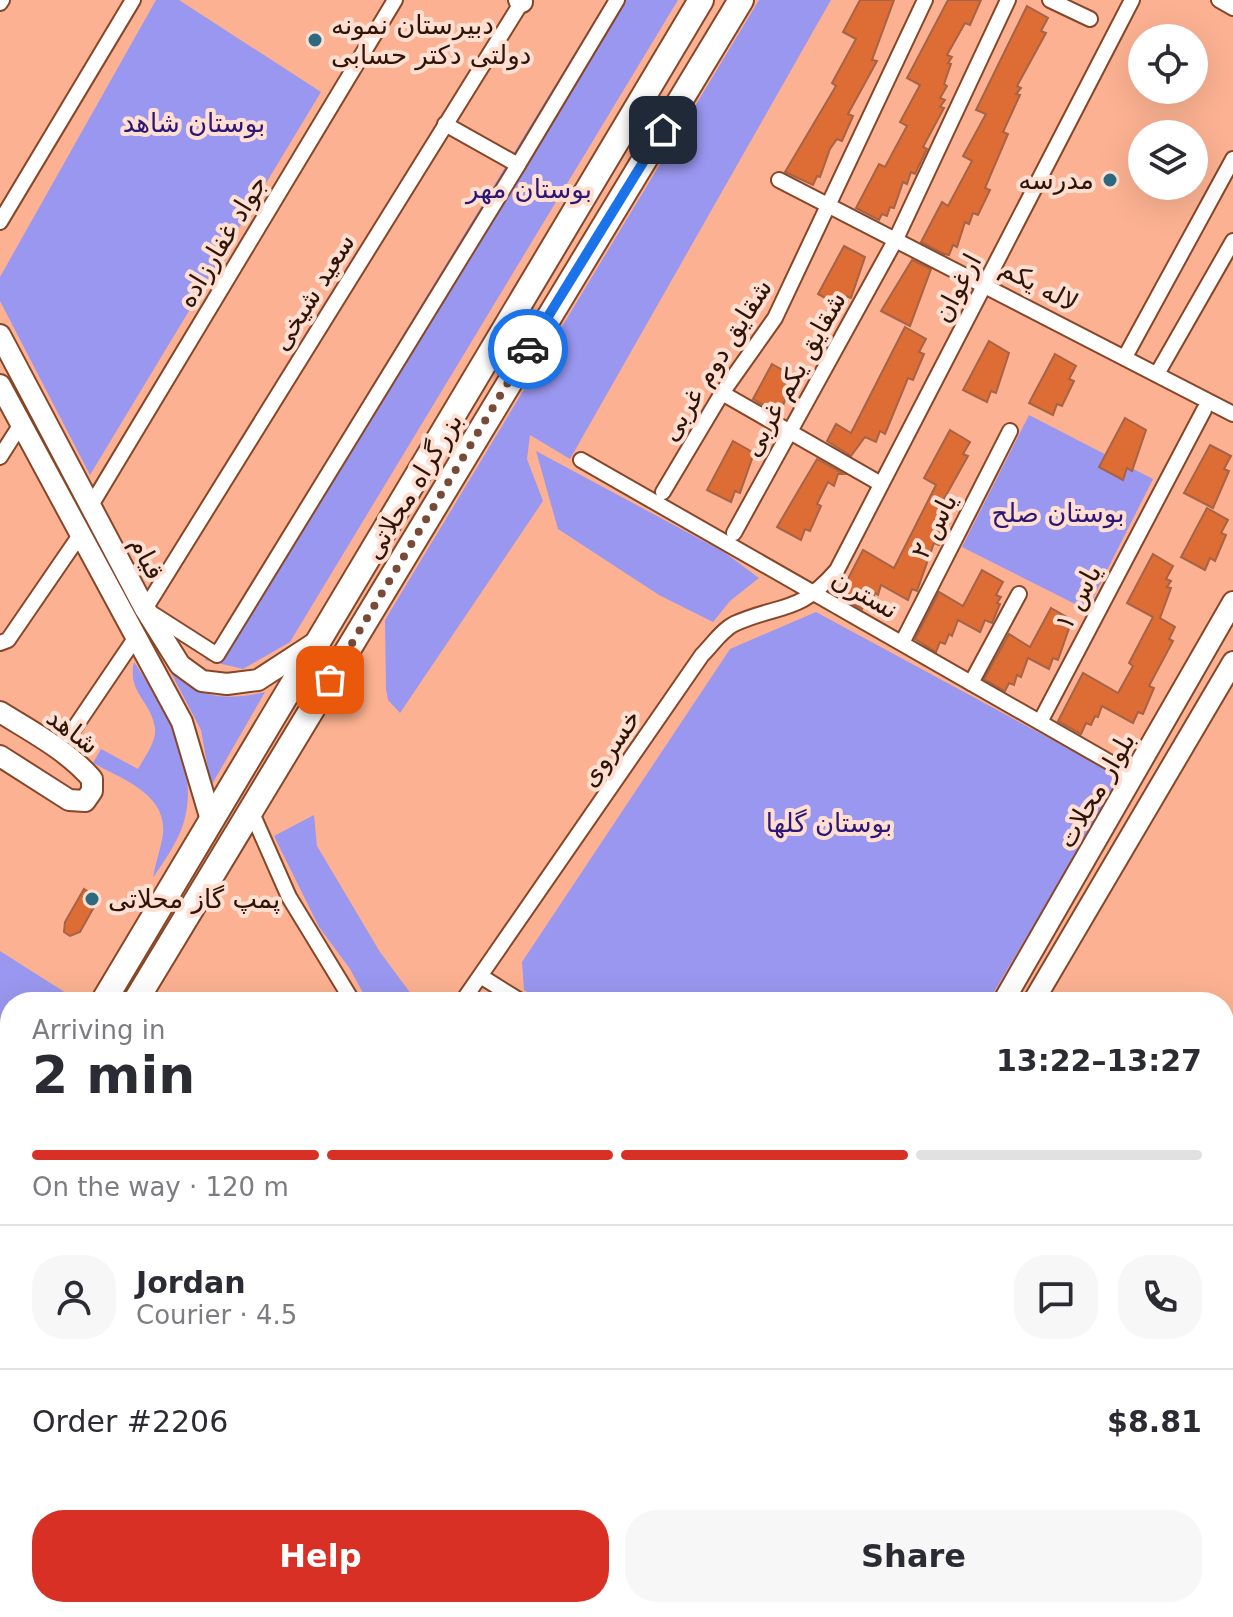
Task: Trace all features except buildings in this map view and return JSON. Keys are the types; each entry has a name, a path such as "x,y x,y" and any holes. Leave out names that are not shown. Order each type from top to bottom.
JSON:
{"highway":[{"name":"بزرگراه محلاتی","path":"107,992 701,0"},
{"name":"بزرگراه محلاتی","path":"141,992 741,0"},
{"path":"524,296 526,314 533,319 550,313"},
{"path":"472,384 491,377 497,383 496,402"}],"street":[{"path":"0,219 133,0"},
{"name":"جواد غفارزاده","path":"90,507 395,0"},
{"path":"145,609 217,655 617,0"},
{"name":"شقایق دوم غربی","path":"663,492 722,393 775,318 925,0"},
{"name":"شقایق یکم غربی","path":"734,533 896,239 1008,0"},
{"path":"1050,0 1090,19"},
{"name":"ارغوان","path":"816,594 837,570 1132,0"},
{"path":"1219,0 1233,8"},
{"name":"سعید شیخی","path":"145,609 521,1"},
{"path":"445,124 518,165"},
{"path":"1125,357 1233,159"},
{"name":"لاله یکم","path":"779,180 1233,414"},
{"path":"1157,374 1233,241"},
{"name":"قیام","path":"0,335 145,609 188,673 202,681 227,684 258,680 318,641"},
{"name":"قیام","path":"0,385 182,722 211,820"},
{"path":"722,393 881,484"},
{"name":"یاس ۱","path":"1040,722 1204,410"},
{"path":"0,457 21,424"},
{"name":"یاس ۲","path":"902,643 1010,431"},
{"name":"نسترن","path":"581,460 1125,771"},
{"path":"1,643 8,640 80,535"},
{"name":"خسروی","path":"470,992 702,655 732,625 784,610 816,594"},
{"path":"971,683 1019,594"},
{"name":"بلوار محلات","path":"1009,992 1233,602"},
{"path":"69,736 140,644 157,650 164,641"},
{"name":"بلوار محلات","path":"1039,992 1233,662"},
{"name":"شاهد","path":"0,712 61,750 83,768 92,779 92,791 85,801 69,800 0,756"},
{"path":"252,813 289,897 347,992"},
{"path":"482,977 506,992"}],"green space":[{"name":"بوستان شاهد","path":"156,0 179,0 321,92 90,475 0,301 0,277"},
{"name":"بوستان مهر","path":"607,0 678,0 290,642 243,669 205,660"},
{"path":"759,0 831,0 570,459 530,435 527,459 543,501 400,713 388,700 386,689 385,620"},
{"name":"بوستان صلح","path":"1029,415 1153,479 1087,610 962,547"},
{"path":"536,451 724,552 759,578 730,601 713,622 659,595 558,529"},
{"name":"بوستان گلها","path":"816,612 1121,777 994,992 524,990 522,962 730,649"},
{"path":"134,662 179,744 188,790 186,813 179,835 153,878 163,834 158,808 129,782 93,763 101,749 138,769 152,744 155,733 153,718 134,681"},
{"path":"169,669 190,687 213,695 225,697 265,692 211,786 201,730"},
{"path":"314,815 317,846 380,952 410,992 363,992 319,927 274,836"},
{"path":"0,951 64,992 0,992"}],"way so far":[{"path":"330,680 528,349"}],"place":[{"name":"دبیرستان نمونه دولتی دکتر حسابی","path":"315,40"},
{"name":"مدرسه","path":"1110,180"},
{"name":"پمپ گاز محلاتی","path":"92,899"}],"route":[{"path":"528,349 663,130"}]}
